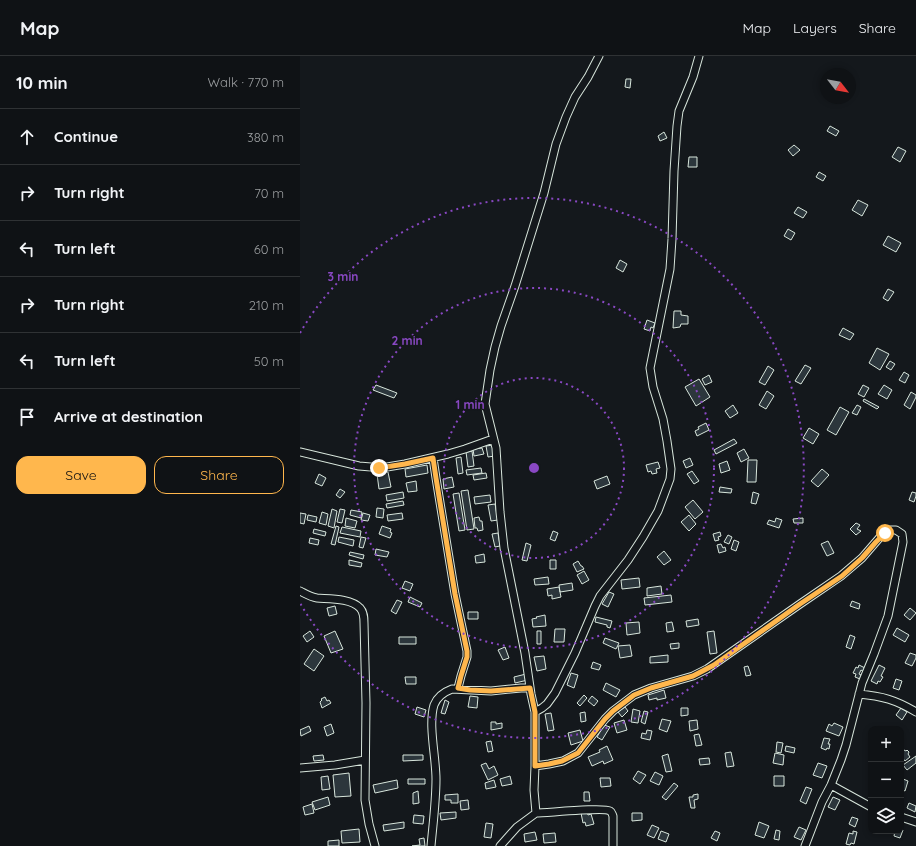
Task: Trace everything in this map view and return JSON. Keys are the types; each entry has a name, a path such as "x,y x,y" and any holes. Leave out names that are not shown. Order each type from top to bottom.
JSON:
{"street":[{"path":"536,813 534,790 535,712 504,548 496,448 484,404 497,340 541,200 556,144 575,97 599,56"},
{"path":"535,712 547,704 555,693 575,653 594,606 643,537 658,511 670,479 671,469 667,441 653,387 650,368 670,270 674,170 679,111 693,77 699,56"},
{"path":"300,452 358,466 371,468 387,467 433,458 493,439"},
{"path":"433,458 455,594 467,651 467,657 458,688"},
{"path":"535,766 562,761 578,753 605,719 634,695 651,688 693,676 707,669 842,576 862,558 881,536 893,529 902,534 903,542 890,608 862,683 846,745 805,846"},
{"path":"300,591 312,597 332,598 348,602 356,605 363,612 366,691 365,800 375,846"},
{"path":"431,846 436,792 433,729 434,709 438,698 442,694 452,689 458,688 491,691 530,688"},
{"path":"859,694 871,695 897,702 916,712"},
{"path":"300,768 335,765 365,760"},
{"path":"831,785 868,805"},
{"path":"500,846 517,826 536,813 581,810 608,810 612,813 613,846"},
{"path":"904,818 916,822"}],"building":[{"path":"626,79 631,79 630,88 625,87"},
{"path":"830,126 839,131 836,136 827,131"},
{"path":"664,132 667,138 660,141 658,136"},
{"path":"794,145 800,150 793,156 788,150"},
{"path":"898,147 906,151 900,162 892,157"},
{"path":"689,157 697,157 697,167 688,167"},
{"path":"819,172 826,176 823,181 816,177"},
{"path":"858,200 868,205 862,216 852,210"},
{"path":"798,207 807,212 803,218 794,213"},
{"path":"788,229 795,233 791,240 784,236"},
{"path":"888,236 901,243 896,252 883,245"},
{"path":"620,260 627,264 623,272 616,268"},
{"path":"888,289 894,292 888,301 883,298"},
{"path":"674,311 681,311 681,315 688,316 688,324 681,324 680,327 673,328"},
{"path":"647,320 655,323 653,328 651,327 650,331 644,329"},
{"path":"843,328 854,334 850,340 839,335"},
{"path":"877,348 889,354 880,370 869,363"},
{"path":"890,361 895,364 891,370 886,367"},
{"path":"805,365 811,368 801,384 795,381"},
{"path":"768,366 774,370 765,385 759,382"},
{"path":"904,372 909,375 905,383 899,380"},
{"path":"709,375 712,382 705,385 702,379"},
{"path":"699,379 710,397 696,406 685,387"},
{"path":"376,385 397,393 394,398 373,390"},
{"path":"863,385 869,388 864,397 858,394"},
{"path":"884,385 892,390 887,399 878,394"},
{"path":"767,391 774,396 766,409 759,405"},
{"path":"911,392 916,395 916,397 910,409 904,405"},
{"path":"864,399 879,407 877,409 863,401"},
{"path":"733,405 738,413 730,418 725,411"},
{"path":"857,405 861,407 857,415 852,413"},
{"path":"840,407 849,412 836,435 827,430"},
{"path":"706,423 709,430 697,436 695,431 699,429 698,427"},
{"path":"809,428 819,434 813,444 803,438"},
{"path":"734,439 737,443 716,454 714,450"},
{"path":"493,445 495,456 488,457 486,446"},
{"path":"482,448 484,454 474,456 473,449"},
{"path":"744,449 749,458 741,462 737,453"},
{"path":"472,451 474,466 468,467 466,452"},
{"path":"461,457 463,473 458,474 456,458"},
{"path":"690,458 693,465 686,468 683,461"},
{"path":"748,460 757,460 756,482 747,482"},
{"path":"727,461 730,470 721,473 719,464"},
{"path":"658,462 660,468 656,469 657,473 652,474 651,471 648,472 646,465"},
{"path":"427,465 428,473 406,477 405,469"},
{"path":"481,468 482,473 467,475 466,470"},
{"path":"822,469 829,475 818,487 811,481"},
{"path":"692,471 699,481 694,484 687,474"},
{"path":"388,472 391,487 379,489 377,474"},
{"path":"486,473 487,478 474,480 473,475"},
{"path":"319,474 326,478 322,486 315,483"},
{"path":"607,476 610,484 597,489 594,481"},
{"path":"452,477 454,487 444,489 443,479"},
{"path":"416,481 417,491 408,492 406,483"},
{"path":"720,487 732,489 731,493 719,492"},
{"path":"340,489 345,492 340,498 336,495"},
{"path":"468,490 474,529 467,530 461,491"},
{"path":"403,492 404,498 387,501 386,495"},
{"path":"753,492 759,494 756,504 751,503"},
{"path":"912,492 916,493 914,502 909,500"},
{"path":"459,493 465,530 459,531 453,494"},
{"path":"490,495 491,502 475,504 474,497"},
{"path":"693,500 703,512 695,519 685,507"},
{"path":"403,501 404,505 387,508 386,504"},
{"path":"495,504 498,520 491,521 488,505"},
{"path":"377,508 384,509 383,518 376,517"},
{"path":"332,509 337,511 334,528 328,526"},
{"path":"340,509 345,510 342,523 337,522"},
{"path":"351,510 362,512 361,518 350,515"},
{"path":"322,512 328,514 326,525 319,523"},
{"path":"300,513 306,514 304,524 300,523"},
{"path":"363,513 370,515 368,521 361,520"},
{"path":"402,513 403,519 388,521 387,515"},
{"path":"308,515 317,517 316,522 307,520"},
{"path":"689,515 696,524 689,531 681,522"},
{"path":"479,517 480,521 482,521 483,530 478,531 477,528 475,528 474,518"},
{"path":"346,518 357,521 355,528 345,526"},
{"path":"776,518 782,520 779,528 767,524 769,520 775,522"},
{"path":"803,518 803,523 794,523 793,519"},
{"path":"856,523 860,525 857,529 861,531 856,535 850,529"},
{"path":"336,526 339,527 335,545 331,544"},
{"path":"382,526 391,529 390,532 392,533 390,538 379,534"},
{"path":"342,527 361,531 360,537 340,533"},
{"path":"314,529 326,532 325,536 313,533"},
{"path":"553,531 558,533 555,541 550,539"},
{"path":"720,532 721,536 718,537 719,540 715,541 713,534"},
{"path":"498,533 500,546 495,547 492,534"},
{"path":"728,535 732,537 729,544 724,542"},
{"path":"339,537 354,540 353,546 338,542"},
{"path":"361,537 366,538 363,548 359,547"},
{"path":"310,538 319,540 318,545 309,543"},
{"path":"734,540 739,542 736,551 731,549"},
{"path":"828,541 834,553 827,556 821,544"},
{"path":"526,543 531,545 527,561 522,560"},
{"path":"721,544 723,548 725,547 726,551 719,553 717,545"},
{"path":"376,549 389,552 387,557 375,555"},
{"path":"664,551 671,560 664,565 657,557"},
{"path":"350,552 364,555 363,559 349,555"},
{"path":"484,554 485,562 476,563 475,556"},
{"path":"349,560 362,563 361,567 349,565"},
{"path":"550,560 556,560 556,569 550,569"},
{"path":"578,561 584,569 577,572 573,564"},
{"path":"584,571 589,580 582,584 577,575"},
{"path":"548,577 549,584 535,585 534,579"},
{"path":"639,578 640,587 622,589 621,580"},
{"path":"405,581 413,584 410,591 402,588"},
{"path":"572,583 573,590 560,592 559,585"},
{"path":"661,586 662,594 647,596 647,588"},
{"path":"559,587 561,597 552,599 552,595 548,596 547,589"},
{"path":"609,592 614,594 608,607 602,604"},
{"path":"671,595 672,602 645,605 644,598"},
{"path":"410,597 422,603 420,607 408,602"},
{"path":"397,600 402,602 396,614 391,611"},
{"path":"852,601 860,604 859,609 850,606"},
{"path":"335,606 337,614 329,616 327,608"},
{"path":"910,608 916,613 910,620 904,615"},
{"path":"468,612 478,612 478,619 468,619"},
{"path":"545,615 546,626 533,627 532,619"},
{"path":"596,617 612,621 610,628 607,627 607,625 595,622"},
{"path":"698,619 699,625 687,627 686,621"},
{"path":"639,622 640,633 627,635 626,623"},
{"path":"672,622 674,631 667,632 666,623"},
{"path":"897,628 909,635 905,642 893,635"},
{"path":"555,629 565,629 564,642 554,642"},
{"path":"310,631 314,637 307,642 303,636"},
{"path":"335,631 343,649 331,653 324,636"},
{"path":"537,631 541,631 541,644 537,644"},
{"path":"714,631 717,653 710,654 707,632"},
{"path":"850,635 855,637 851,649 846,647"},
{"path":"399,637 416,637 416,644 399,644"},
{"path":"605,638 619,643 616,649 603,643"},
{"path":"679,643 679,648 671,649 670,644"},
{"path":"630,645 632,656 620,658 618,646"},
{"path":"505,647 509,658 503,660 498,650"},
{"path":"314,649 324,656 314,671 304,664"},
{"path":"910,653 916,655 912,666 905,663"},
{"path":"668,655 668,662 650,663 650,657"},
{"path":"544,656 546,669 537,671 534,657"},
{"path":"593,662 601,665 599,670 591,668"},
{"path":"859,665 865,668 864,672 861,670 859,674 861,675 860,679 855,677 856,674 853,673"},
{"path":"879,665 885,668 881,676 883,677 877,684 871,681"},
{"path":"748,666 751,675 746,676 744,667"},
{"path":"571,673 578,675 574,688 567,685"},
{"path":"526,674 528,680 515,683 514,677"},
{"path":"405,677 416,677 416,684 406,684"},
{"path":"896,679 902,681 899,690 893,688"},
{"path":"606,683 620,690 616,697 603,690"},
{"path":"664,690 666,698 649,700 648,695"},
{"path":"584,695 587,698 580,706 577,703"},
{"path":"470,696 478,697 477,708 468,707"},
{"path":"592,696 598,701 594,706 588,701"},
{"path":"325,697 327,701 329,700 331,703 322,708 320,702 322,700 321,699"},
{"path":"445,700 449,702 445,714 441,713"},
{"path":"417,707 426,710 424,717 415,714"},
{"path":"625,707 628,711 622,717 618,712"},
{"path":"681,708 688,708 688,715 681,716"},
{"path":"901,708 907,712 902,720 896,715"},
{"path":"633,709 640,711 638,723 631,722"},
{"path":"644,711 648,712 645,724 641,722"},
{"path":"585,712 586,721 581,722 580,713"},
{"path":"551,713 554,730 548,731 545,714"},
{"path":"662,719 671,721 667,732 659,729"},
{"path":"624,720 627,730 617,733 614,723"},
{"path":"697,720 698,729 690,731 689,721"},
{"path":"491,722 496,722 496,724 502,723 502,728 491,730"},
{"path":"834,723 843,727 839,736 826,731 829,724 832,726"},
{"path":"331,724 334,733 327,736 324,727"},
{"path":"604,725 610,727 602,740 597,737"},
{"path":"309,726 311,731 301,736 300,730"},
{"path":"580,730 583,741 571,745 568,733"},
{"path":"647,730 652,731 650,740 641,738 642,733 646,734"},
{"path":"699,734 702,745 696,746 694,735"},
{"path":"824,738 830,739 828,744 830,744 829,749 827,748 826,750 821,748"},
{"path":"491,741 493,751 488,752 486,742"},
{"path":"777,742 783,743 781,753 776,752"},
{"path":"607,746 613,760 604,764 603,761 592,766 588,757 600,752 599,750"},
{"path":"786,746 795,748 794,753 785,751"},
{"path":"904,750 907,750 910,757 905,761"},
{"path":"731,752 734,766 727,767 725,753"},
{"path":"775,753 784,755 783,765 773,763"},
{"path":"668,754 672,771 666,772 662,756"},
{"path":"323,755 324,760 314,761 313,756"},
{"path":"403,755 423,755 423,760 403,761"},
{"path":"916,756 916,763 907,770 904,764"},
{"path":"709,758 710,764 700,765 699,759"},
{"path":"486,763 489,769 494,766 498,775 488,780 481,765"},
{"path":"818,763 827,766 822,778 813,775"},
{"path":"638,771 646,775 640,784 633,779"},
{"path":"655,772 663,776 659,785 650,781"},
{"path":"349,773 351,796 335,797 333,775"},
{"path":"328,776 330,789 322,790 321,777"},
{"path":"510,776 512,784 502,786 500,779"},
{"path":"774,776 784,776 784,786 774,786"},
{"path":"600,778 610,778 611,786 601,787"},
{"path":"408,779 425,779 425,784 408,784"},
{"path":"904,779 908,781 904,790"},
{"path":"397,780 398,788 375,793 373,785"},
{"path":"494,780 496,787 486,789 485,783"},
{"path":"674,783 678,786 666,800 662,797"},
{"path":"806,787 812,789 806,804 800,801"},
{"path":"418,791 419,803 413,804 413,793"},
{"path":"584,792 589,792 590,801 584,801"},
{"path":"458,794 458,803 451,803 451,800 445,800 445,795"},
{"path":"698,794 698,799 694,800 695,808 691,808 689,797 693,797 693,795"},
{"path":"328,797 330,805 315,810 312,802"},
{"path":"833,797 840,800 835,810 828,807"},
{"path":"468,800 469,809 461,810 460,801"},
{"path":"909,803 916,806 915,812 907,808"},
{"path":"312,804 314,813 305,815 303,807"},
{"path":"456,812 456,818 441,820 440,813"},
{"path":"587,812 588,815 591,814 594,824 586,826 585,822 583,823 581,813"},
{"path":"632,813 642,813 642,820 632,821"},
{"path":"414,815 424,816 423,824 413,823"},
{"path":"852,817 858,819 855,827 849,824"},
{"path":"404,822 404,828 384,831 383,825"},
{"path":"759,822 769,826 764,838 755,835"},
{"path":"486,823 493,824 491,838 484,837"},
{"path":"652,825 659,828 654,838 647,835"},
{"path":"799,827 806,830 801,840 794,837"},
{"path":"359,829 360,842 342,843 341,831"},
{"path":"776,830 780,831 779,840 774,839"},
{"path":"661,831 669,834 666,842 658,839"},
{"path":"715,831 720,833 717,841 711,838"},
{"path":"853,831 857,832 854,844 846,844 849,833 853,834"},
{"path":"535,832 537,840 525,842 524,834"},
{"path":"555,833 556,842 544,843 543,834"},
{"path":"894,834 902,834 900,838 894,836"},
{"path":"424,838 425,846 412,846 420,845 419,839"},
{"path":"339,840 339,846 328,846 328,841"}],"route":[{"path":"379,468 433,458 455,594 467,651 466,664 458,688 500,691 530,688 535,712 535,766 562,761 578,753 605,719 634,695 651,688 693,676 714,665 842,576 862,558 885,533"}]}
